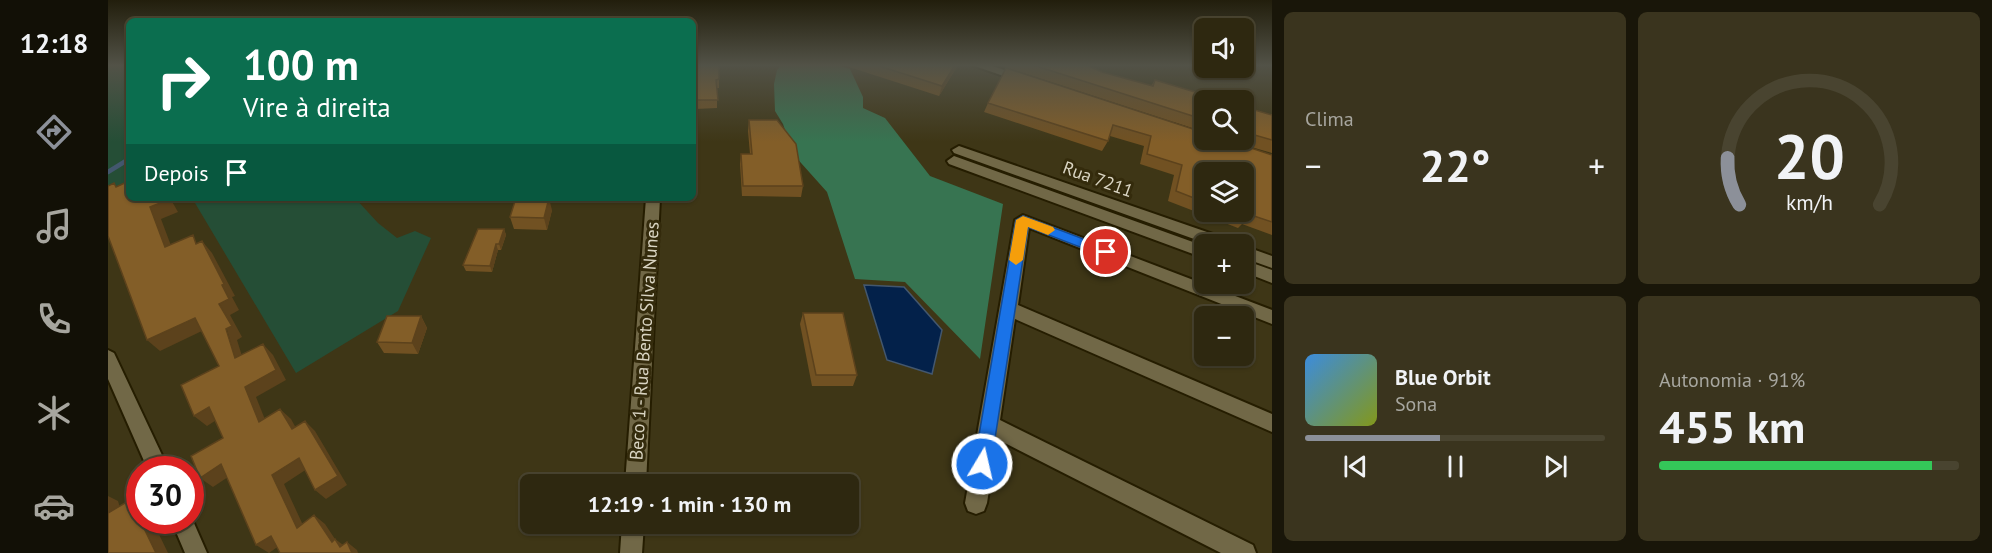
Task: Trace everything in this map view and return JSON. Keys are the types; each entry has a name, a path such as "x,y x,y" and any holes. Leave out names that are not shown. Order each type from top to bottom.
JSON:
{"street":[{"path":"1159,123 1194,135"},
{"name":"Rua 7211","path":"1194,234 956,155 1194,248"},
{"name":"Beco 1 - Rua Bento Silva Nunes","path":"636,474 653,201"},
{"path":"976,503 1023,220 1272,317"},
{"path":"1254,256 1272,262"},
{"path":"1254,270 1272,277"},
{"path":"1008,309 1272,423"},
{"path":"108,358 153,456"},
{"path":"989,425 1245,553"},
{"path":"188,534 196,553"},
{"path":"631,553 632,534"}],"green space":[{"path":"108,91 126,91 126,183 108,196"},
{"path":"774,91 860,91 863,97 863,108 885,118 930,176 1003,204 980,359 905,282 855,279 827,192 793,154 783,124 775,111"},
{"path":"193,201 358,201 378,223 397,238 415,231 431,238 398,311 296,373"}],"water":[{"path":"864,285 904,287 942,330 932,374 887,360"}],"building":[{"path":"696,91 717,91 718,100 696,100"},
{"path":"994,91 1076,91 1194,129 1194,150 1254,149 1272,155 1272,222 1254,216 1254,162 1194,162 1194,198 1176,191 1182,165 1147,154 1151,136 1113,125 1108,141 988,103"},
{"path":"1114,91 1194,92 1194,116"},
{"path":"1254,110 1272,115 1272,140 1254,135"},
{"path":"749,120 777,120 796,144 803,186 743,186 741,154 752,154"},
{"path":"126,182 126,201 165,201 150,207 165,247 193,235 196,244 202,241 229,299 219,304 232,326 226,329 235,358 263,344 276,370 245,387 259,422 280,409 292,429 305,421 338,476 315,490 299,458 272,475 297,528 314,515 332,542 335,539 340,547 347,542 352,553 280,553 271,536 256,545 221,464 204,475 204,456 191,456 223,438 209,407 194,416 181,385 219,366 195,318 147,340 108,236 108,186 114,183 116,187"},
{"path":"515,201 548,201 544,218 510,217"},
{"path":"478,229 504,229 499,244 496,244 490,266 463,265"},
{"path":"803,313 843,313 857,375 816,375"},
{"path":"387,316 421,316 412,343 377,342"},
{"path":"126,502 126,534 147,534 156,553 108,553 108,513"}],"waterway":[{"path":"108,172 126,161"}],"slow traffic":[{"path":"1016,260 1023,220 1048,230"}],"route":[{"path":"982,464 1023,220 1106,252"}]}
